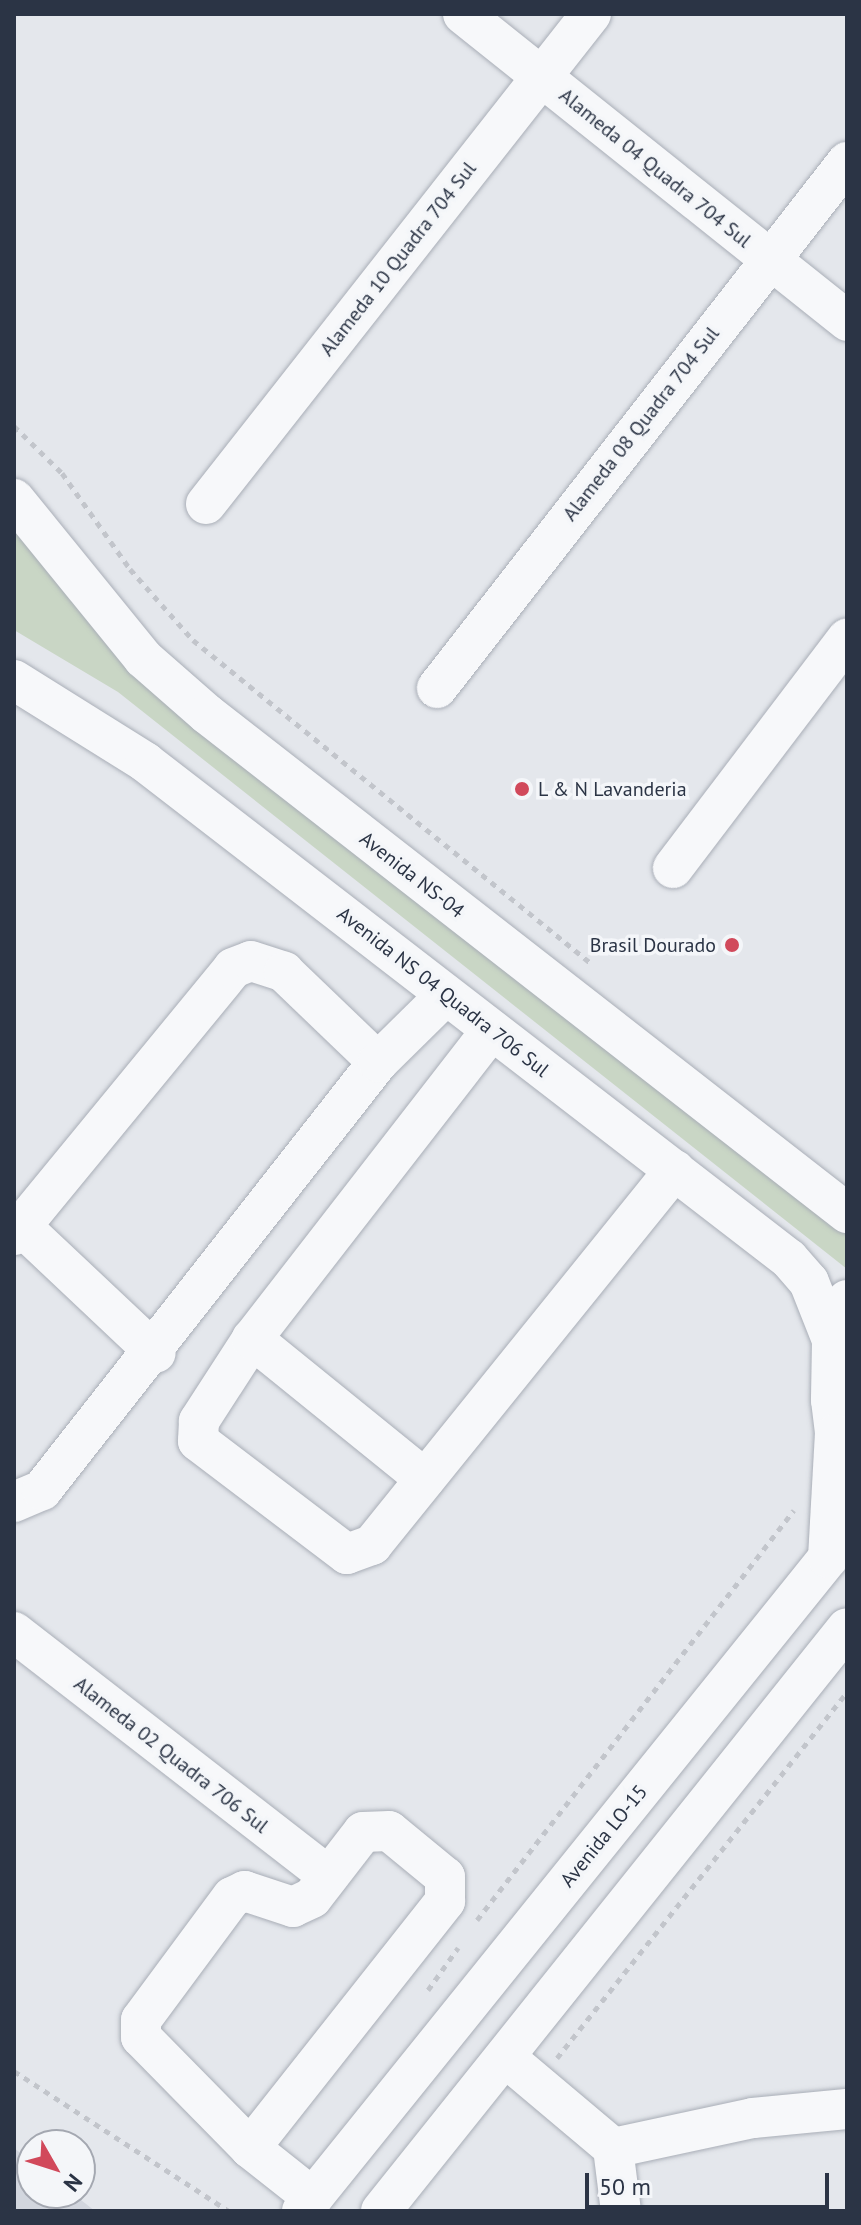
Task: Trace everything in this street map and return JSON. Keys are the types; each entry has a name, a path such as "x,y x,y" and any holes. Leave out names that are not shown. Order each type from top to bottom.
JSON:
{"street":[{"name":"Alameda 04 Quadra 704 Sul","path":"463,14 847,321"},
{"name":"Alameda 10 Quadra 704 Sul","path":"206,504 591,14"},
{"name":"Alameda 08 Quadra 704 Sul","path":"437,688 847,162"},
{"name":"Avenida NS-04","path":"14,499 143,658 207,714 847,1213"},
{"path":"673,868 847,639"},
{"name":"Avenida NS 04 Quadra 706 Sul","path":"14,680 145,762 789,1259 809,1282 832,1340"},
{"path":"156,1353 18,1231 233,968 251,961 284,972 378,1062"},
{"path":"14,1502 42,1490 156,1353 378,1062 446,995"},
{"path":"492,1030 252,1339 199,1421 198,1441 347,1554 372,1545 675,1170"},
{"path":"832,1340 847,1300"},
{"path":"252,1339 425,1479"},
{"name":"Avenida LO-15","path":"307,2204 828,1558 841,1444 832,1340"},
{"path":"381,2211 847,1628"},
{"name":"Alameda 02 Quadra 706 Sul","path":"14,1632 329,1876"},
{"path":"250,2148 449,1888 445,1877 376,1826 363,1832 329,1876 293,1907 245,1891 232,1897 141,2020 141,2037 250,2148 307,2204"},
{"path":"505,2057 613,2148 621,2211"},
{"path":"613,2148 753,2118 847,2109"}],"path":[{"path":"14,426 62,473 130,569 193,640 597,968"},
{"path":"474,1926 799,1504"},
{"path":"535,2085 847,1692"},
{"path":"428,1990 465,1938"},
{"path":"14,2071 229,2211"}],"shaded area":[{"path":"14,2148 16,2209 95,2211 14,2211"}],"green space":[{"path":"14,522 52,572 847,1228 847,1269 118,692 14,630"}],"place":[{"name":"L & N Lavanderia","path":"522,789"},
{"name":"Brasil Dourado","path":"732,945"}]}
